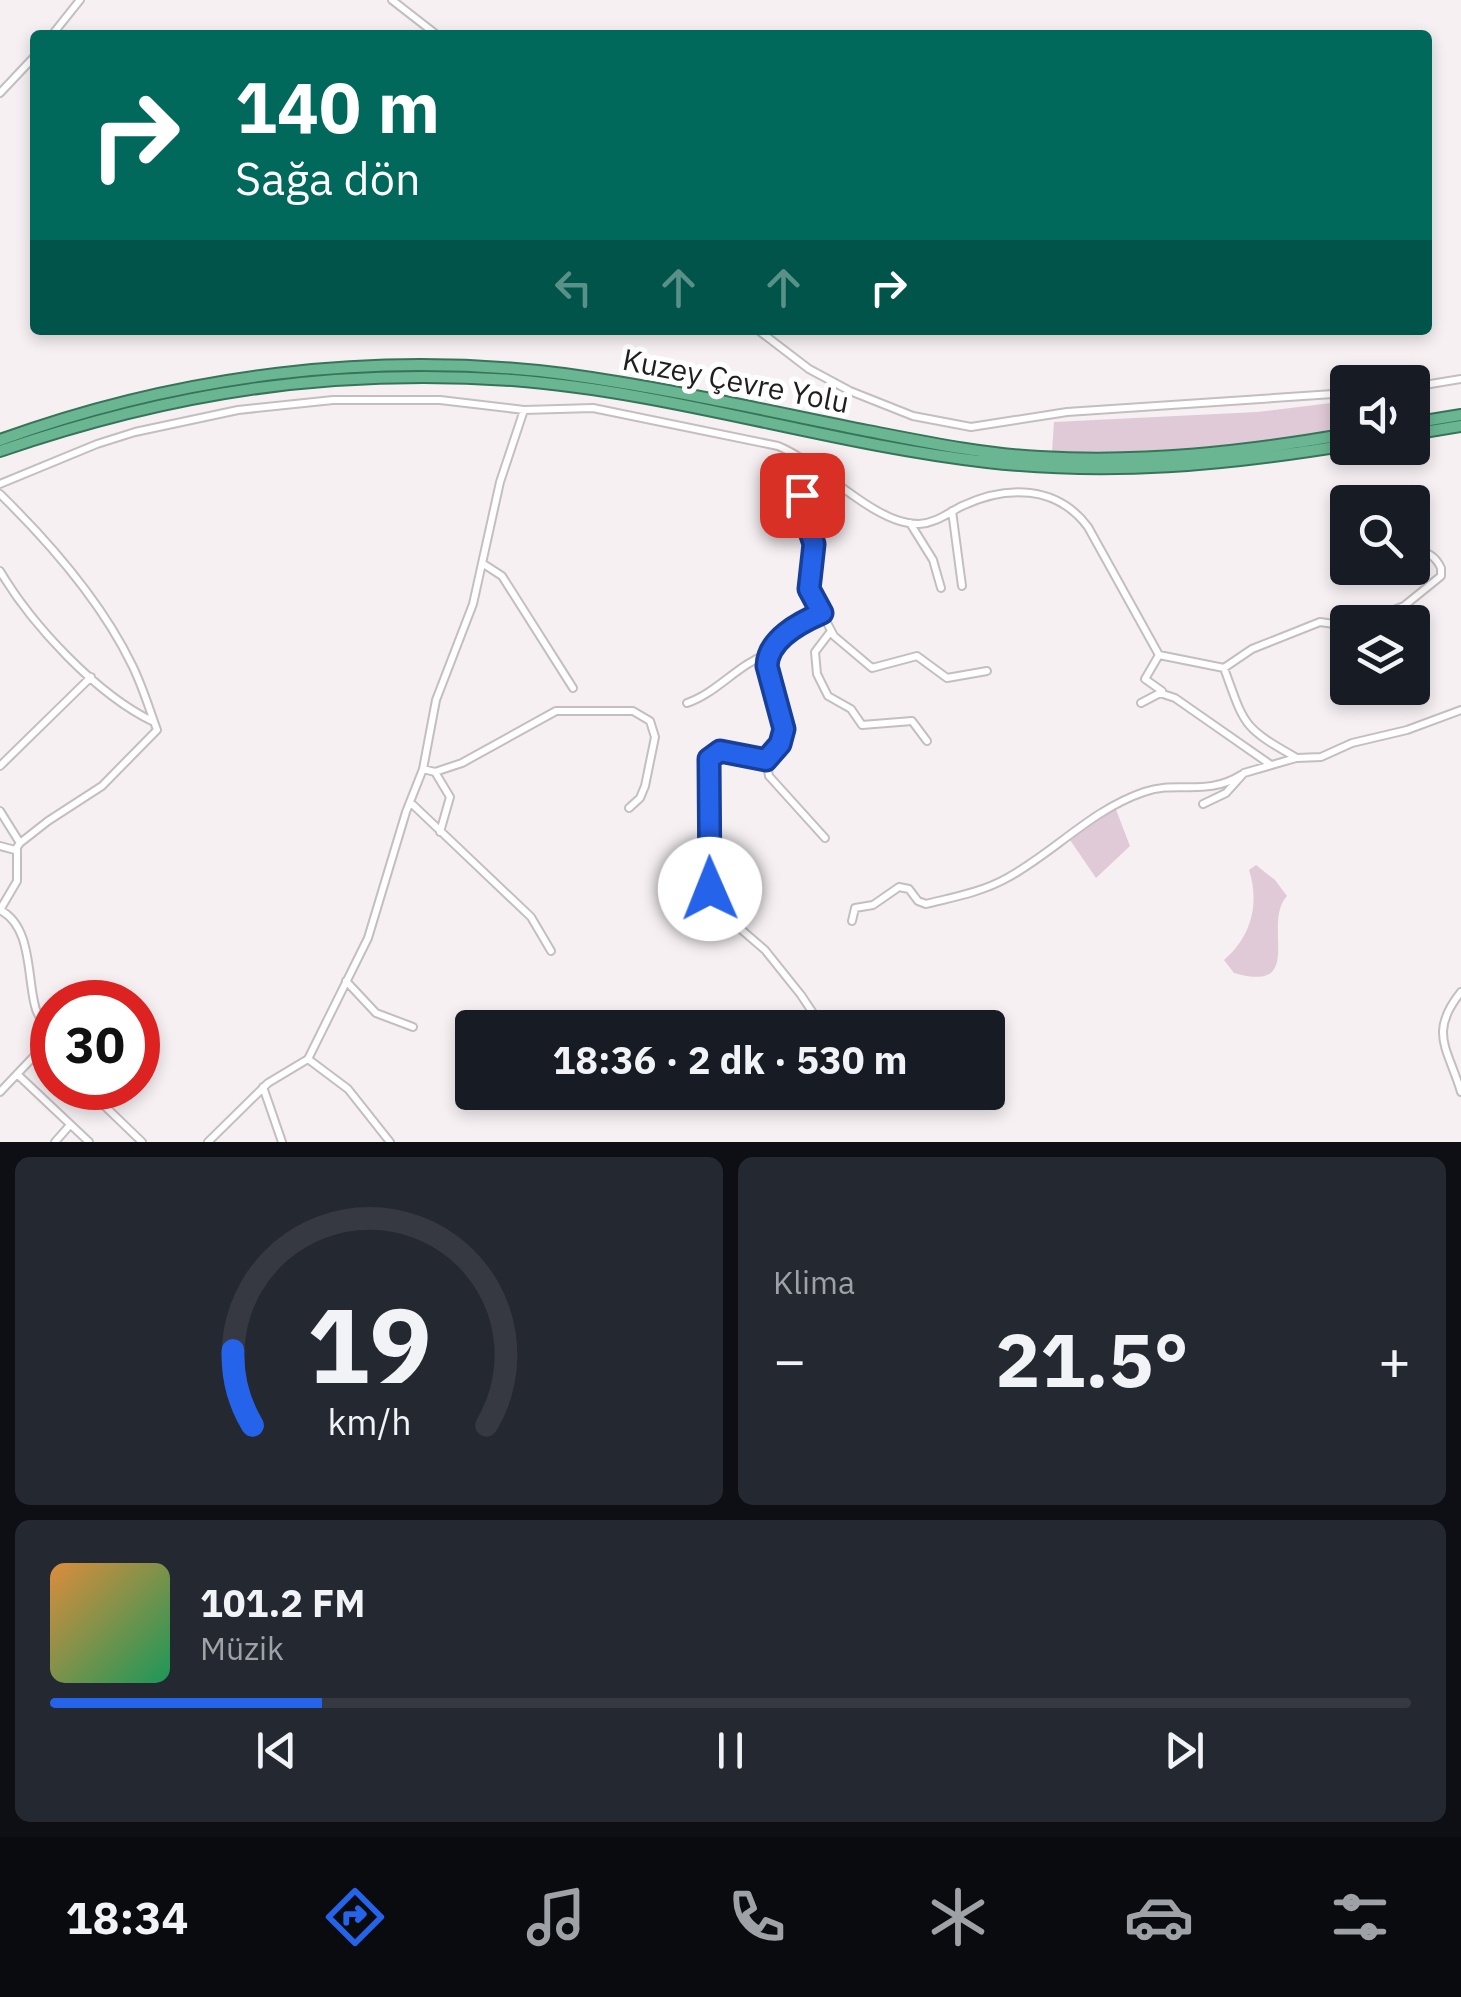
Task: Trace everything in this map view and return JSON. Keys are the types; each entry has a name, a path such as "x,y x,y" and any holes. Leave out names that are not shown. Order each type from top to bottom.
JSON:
{"highway":[{"name":"Kuzey Çevre Yolu","path":"0,436 184,387 372,366 464,366 607,381 932,444 1037,457 1160,458 1330,436"},
{"name":"Kuzey Çevre Yolu","path":"0,453 123,412 254,386 354,378 460,378 608,392 932,454 1035,467 1160,469 1330,447"},
{"path":"1430,420 1461,415"},
{"path":"1430,431 1461,426"}],"street":[{"path":"56,30 80,0"},
{"path":"392,0 431,30"},
{"path":"0,92 30,61"},
{"path":"765,335 809,369 850,391 914,416 972,427 1067,412 1330,394"},
{"path":"1430,384 1461,380"},
{"path":"0,484 116,438 262,407 386,398 468,402 524,410 606,410 769,444 811,463 858,498 910,523 934,522 982,498 1015,491 1039,494 1067,506 1104,551 1159,655"},
{"path":"208,1142 263,1087 308,1059 368,938 423,770 431,718 468,620 497,492 524,410"},
{"path":"811,463 802,504 814,544 809,589 831,631 870,668 917,656 947,678 987,671"},
{"path":"0,494 75,576 120,643 157,730 102,786 48,821 19,846 0,846"},
{"path":"952,511 962,586"},
{"path":"910,523 933,560 941,588"},
{"path":"1430,555 1442,570 1430,584"},
{"path":"482,563 502,576 573,688"},
{"path":"0,571 28,612 90,677 119,704 154,722"},
{"path":"1405,605 1429,585"},
{"path":"687,703 769,654 788,633 822,613"},
{"path":"1159,655 1224,668 1252,648 1320,622 1330,623"},
{"path":"831,631 816,649 814,659 828,696 850,709 862,725 912,721 927,741"},
{"path":"766,760 780,744 784,729 767,666 769,654"},
{"path":"1159,655 1145,679 1208,718 1235,742 1271,765"},
{"path":"1224,668 1250,730 1297,758"},
{"path":"0,766 90,677"},
{"path":"1141,703 1152,695 1165,693"},
{"path":"423,770 435,772 462,763 549,714 634,710 650,721 655,737 644,790 629,808"},
{"path":"852,921 855,908 873,905 896,888 909,889 918,901 926,904 994,885 1101,812 1140,793 1208,788 1271,765 1321,757 1352,743 1407,730 1461,710"},
{"path":"766,760 720,751 709,759 710,889 729,919 765,950 811,1010"},
{"path":"766,760 770,776 826,838"},
{"path":"435,772 450,796 440,832"},
{"path":"1203,804 1226,793 1241,776"},
{"path":"410,802 530,917 551,951"},
{"path":"0,811 19,846 16,882 0,910 13,920 26,948 31,980"},
{"path":"346,980 376,1013 413,1027"},
{"path":"1461,992 1444,1014 1441,1026 1461,1092"},
{"path":"308,1059 348,1089 390,1142"},
{"path":"0,1092 30,1060"},
{"path":"17,1074 89,1142"},
{"path":"263,1087 282,1142"},
{"path":"109,1110 142,1142"},
{"path":"55,1142 70,1125"}],"shaded area":[{"path":"1330,403 1330,432 1168,452 1052,452 1054,422 1257,412"},
{"path":"1115,807 1130,846 1096,878 1070,840"},
{"path":"1256,865 1287,896 1280,908 1276,965 1269,974 1256,977 1234,973 1224,960 1241,941 1251,919 1254,895 1249,870"}],"route":[{"path":"710,889 709,759 720,751 766,760 780,744 784,729 766,662 775,645 788,633 822,613 809,589 814,539 802,508 802,495"}]}
